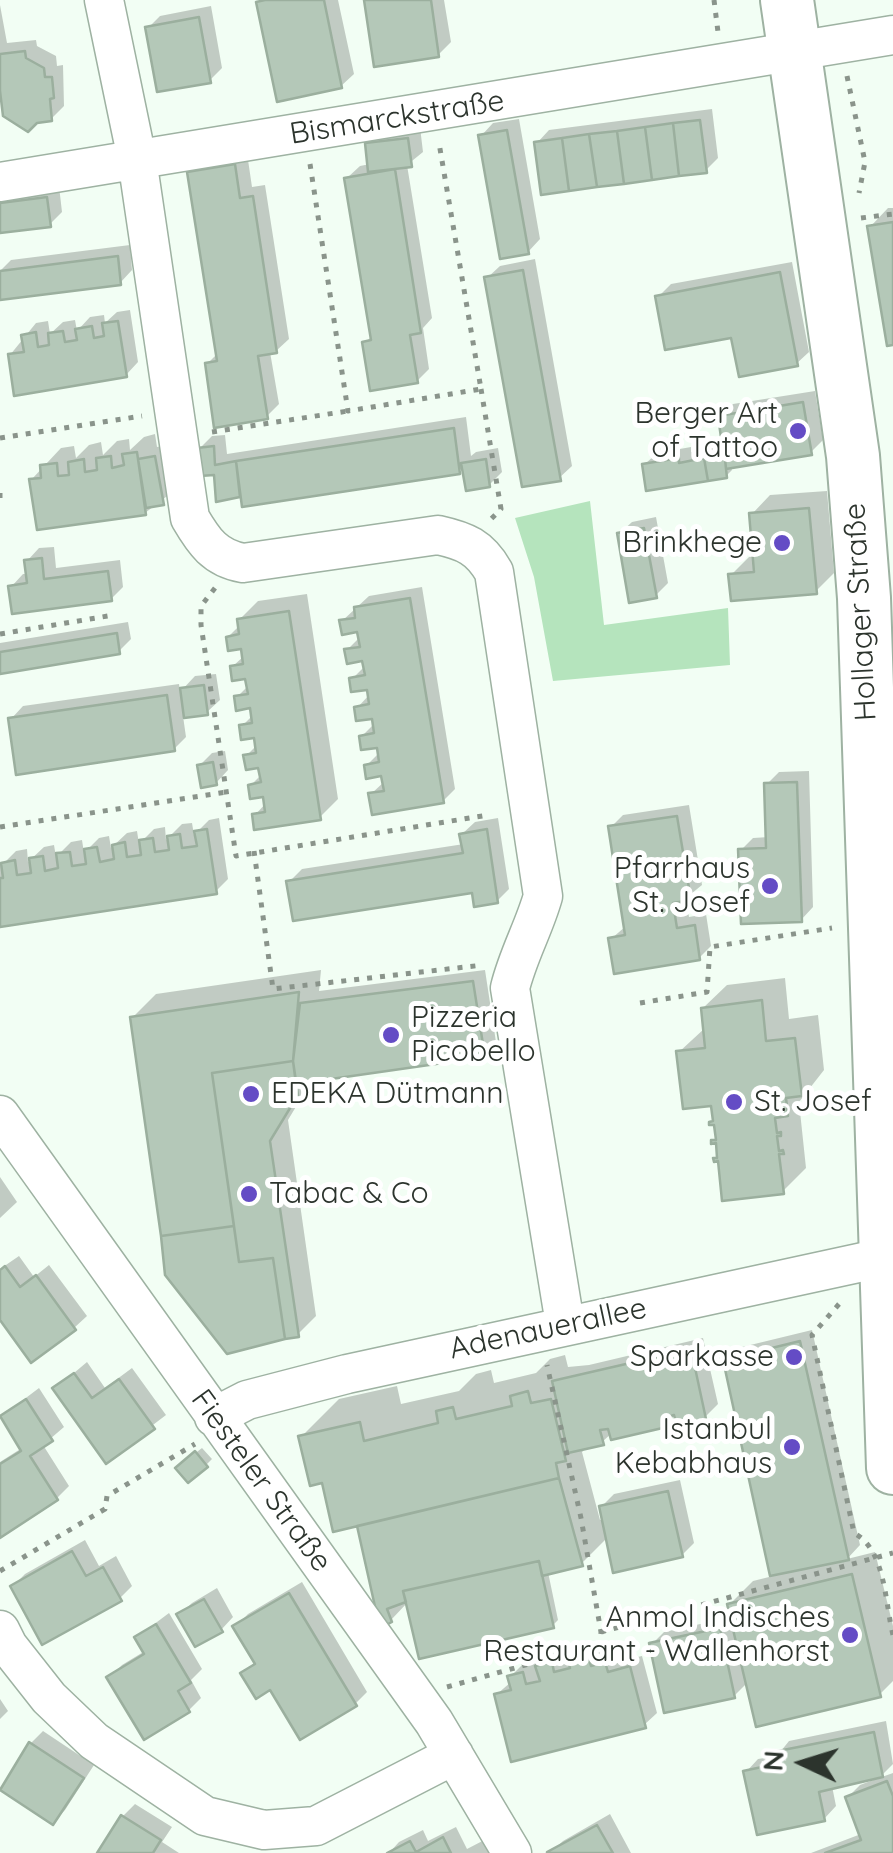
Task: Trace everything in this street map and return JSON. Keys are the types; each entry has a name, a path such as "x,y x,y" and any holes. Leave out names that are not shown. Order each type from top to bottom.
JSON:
{"main road":[{"name":"Hollager Straße","path":"787,0 817,48 864,598 875,1260 893,1468"}],"street":[{"path":"104,0 137,158 190,518 204,544 225,560 243,563 438,535 468,542 485,556 494,572 543,896 513,974 553,1327"},
{"name":"Bismarckstraße","path":"0,182 893,34"},
{"name":"Fiesteler Straße","path":"0,1115 415,1696 512,1853"},
{"name":"Adenauerallee","path":"219,1422 246,1400 553,1327 875,1260"},
{"path":"0,1630 49,1698 94,1741 205,1816 264,1830 316,1826 454,1755"}],"path":[{"path":"817,48 864,162 857,202"},
{"path":"434,112 501,509"},
{"path":"304,133 348,411"},
{"path":"0,438 348,411 481,389"},
{"path":"243,563 208,592 201,606 200,625 236,856 488,816"},
{"path":"0,634 114,616"},
{"path":"0,827 226,792"},
{"path":"254,851 273,989 513,974"},
{"path":"640,1003 708,992 710,947 868,909"},
{"path":"875,1260 812,1335 854,1533 865,1539 874,1556 893,1636"},
{"path":"415,1696 600,1644 553,1327"},
{"path":"0,1570 105,1509 107,1496 219,1422"},
{"path":"601,1632 893,1553"}],"green space":[{"path":"590,501 604,625 728,608 730,665 553,681 534,577 515,518"}],"building":[{"path":"324,0 342,88 277,102 256,2"},
{"path":"364,0 431,0 439,57 374,67"},
{"path":"199,17 211,83 157,92 145,27"},
{"path":"25,51 26,58 44,68 45,77 52,77 54,98 50,99 52,121 37,123 28,132 3,116 0,91 0,54"},
{"path":"700,120 707,173 679,176 673,123"},
{"path":"673,123 679,176 652,180 645,127"},
{"path":"645,127 652,180 624,184 617,131"},
{"path":"507,130 529,254 500,259 478,135"},
{"path":"617,131 624,184 597,187 589,134"},
{"path":"589,134 597,187 569,191 562,138"},
{"path":"408,138 412,167 368,172 365,143"},
{"path":"562,138 569,191 541,195 534,142"},
{"path":"235,164 240,198 253,196 277,353 258,356 268,419 214,428 205,363 217,361 187,172"},
{"path":"395,169 421,333 410,335 418,383 370,391 362,342 371,340 344,178"},
{"path":"47,197 51,227 0,233 0,203"},
{"path":"893,222 893,345 887,346 867,226"},
{"path":"118,256 121,285 0,300 0,271"},
{"path":"523,270 561,481 522,487 484,277"},
{"path":"780,272 798,366 739,377 731,338 665,350 655,296"},
{"path":"118,321 127,377 14,396 8,354 24,352 21,335 36,332 38,347 49,345 48,333 63,331 65,342 77,340 75,329 92,326 94,338 104,336 102,323"},
{"path":"803,402 812,455 726,469 725,459 718,460 717,454 723,452 718,416"},
{"path":"454,428 460,474 242,507 236,461"},
{"path":"214,446 215,465 236,461 240,497 216,502 214,475 200,476 197,448"},
{"path":"137,452 146,515 37,530 29,479 41,478 40,465 57,463 58,476 69,475 68,462 84,459 85,472 97,470 96,458 111,456 112,468 124,465 122,454"},
{"path":"155,456 164,505 146,508 138,459"},
{"path":"718,456 718,460 725,459 727,478 708,481 704,458"},
{"path":"679,458 679,463 704,458 708,481 646,491 642,464"},
{"path":"486,459 490,487 466,491 461,463"},
{"name":"Brinkhege","path":"809,508 817,594 731,601 728,574 754,572 749,513"},
{"path":"644,528 657,598 629,603 617,533"},
{"path":"42,558 44,579 108,571 112,601 12,614 8,586 27,583 24,560"},
{"path":"410,598 444,803 372,815 368,793 384,791 381,776 366,779 364,765 379,762 377,748 361,750 359,736 374,733 372,719 356,721 354,707 369,704 367,690 351,692 349,678 365,675 362,661 347,664 344,649 360,647 357,632 342,635 339,620 355,618 354,607"},
{"path":"289,611 321,820 254,830 252,814 265,812 263,797 250,799 248,785 261,782 258,768 246,770 243,755 256,753 254,738 241,740 239,725 252,723 250,708 236,711 234,696 248,694 245,679 232,681 230,666 243,664 241,649 228,651 226,637 239,634 237,619"},
{"path":"117,633 120,654 0,674 0,652"},
{"path":"204,685 208,715 184,718 180,688"},
{"path":"167,695 175,751 16,775 8,718"},
{"path":"213,762 217,785 201,788 197,765"},
{"name":"Pfarrhaus St. Josef","path":"797,782 802,922 741,924 738,849 766,848 764,783"},
{"path":"677,816 691,900 673,903 677,928 695,925 700,960 614,974 608,938 625,935 608,826"},
{"path":"207,829 217,894 0,927 1,863 15,860 17,875 31,873 29,858 43,856 45,871 58,868 56,853 70,852 72,866 86,864 84,849 97,847 100,862 114,859 112,845 125,842 127,857 141,855 139,840 153,838 155,852 169,850 167,836 180,834 182,848 197,846 194,831"},
{"path":"487,829 498,903 474,907 472,893 293,921 286,881 463,853 459,834"},
{"path":"473,981 485,1057 296,1084 293,1061 300,1003"},
{"path":"299,992 293,1061 212,1073 234,1226 161,1236 130,1017"},
{"name":"St. Josef","path":"762,1000 766,1041 795,1038 802,1096 786,1098 788,1116 775,1118 777,1133 781,1132 777,1136 779,1151 784,1154 779,1154 784,1194 722,1201 718,1161 713,1158 717,1158 716,1143 711,1144 711,1140 716,1140 714,1125 709,1125 713,1121 711,1106 683,1109 676,1051 705,1048 701,1008"},
{"path":"293,1061 298,1095 270,1141 299,1337 285,1339 273,1258 239,1262 212,1073"},
{"path":"234,1226 239,1262 273,1258 285,1339 227,1354 165,1275 161,1236"},
{"path":"5,1266 20,1287 36,1275 76,1330 31,1363 0,1320 0,1270"},
{"path":"800,1341 849,1560 770,1576 723,1360"},
{"path":"691,1349 706,1419 677,1426 674,1415 664,1418 667,1427 611,1440 608,1429 600,1430 604,1445 568,1453 552,1381"},
{"path":"74,1373 92,1398 119,1379 155,1429 106,1464 52,1388"},
{"path":"528,1391 531,1403 551,1399 566,1461 556,1463 559,1478 333,1532 322,1483 310,1486 298,1436 360,1422 364,1441 438,1423 436,1411 453,1407 456,1419 512,1406 510,1396"},
{"path":"26,1399 53,1441 30,1456 58,1500 0,1538 0,1464 21,1451 0,1416"},
{"path":"195,1451 208,1467 188,1483 175,1468"},
{"path":"559,1478 583,1566 542,1576 539,1561 403,1591 406,1602 387,1609 392,1622 384,1626 376,1611 357,1526"},
{"path":"668,1491 683,1557 613,1573 599,1506"},
{"path":"72,1551 86,1576 103,1567 122,1601 42,1645 10,1586"},
{"path":"539,1561 554,1628 419,1659 403,1591"},
{"path":"852,1574 881,1697 756,1727 727,1604"},
{"path":"289,1593 357,1706 300,1740 270,1690 256,1699 240,1673 255,1664 232,1626"},
{"path":"204,1599 223,1632 195,1647 176,1614"},
{"path":"156,1624 191,1683 178,1691 190,1712 144,1740 106,1677 144,1654 134,1637"},
{"path":"720,1628 735,1698 664,1713 649,1643"},
{"path":"587,1653 591,1666 605,1662 608,1672 630,1666 646,1728 511,1762 494,1694 511,1690 507,1676 523,1672 526,1684 540,1681 535,1666 552,1662 554,1672 570,1668 567,1658"},
{"path":"874,1732 883,1777 819,1792 825,1821 757,1835 743,1771 776,1764 773,1752"},
{"path":"29,1742 84,1778 53,1825 0,1790"},
{"path":"887,1781 893,1796 893,1853 825,1853 861,1840 845,1797"},
{"path":"121,1815 161,1840 153,1853 97,1853"},
{"path":"597,1825 613,1853 547,1853 547,1852"},
{"path":"443,1837 451,1853 387,1853 410,1841 416,1852"}],"place":[{"name":"Berger Art of Tattoo","path":"798,431"},
{"name":"Brinkhege","path":"782,543"},
{"name":"Pfarrhaus St. Josef","path":"770,886"},
{"name":"Pizzeria Picobello","path":"391,1035"},
{"name":"EDEKA Dütmann","path":"251,1094"},
{"name":"St. Josef","path":"734,1102"},
{"name":"Tabac & Co","path":"249,1194"},
{"name":"Sparkasse","path":"794,1357"},
{"name":"Istanbul Kebabhaus","path":"792,1447"},
{"name":"Anmol Indisches Restaurant - Wallenhorst","path":"850,1635"}]}
